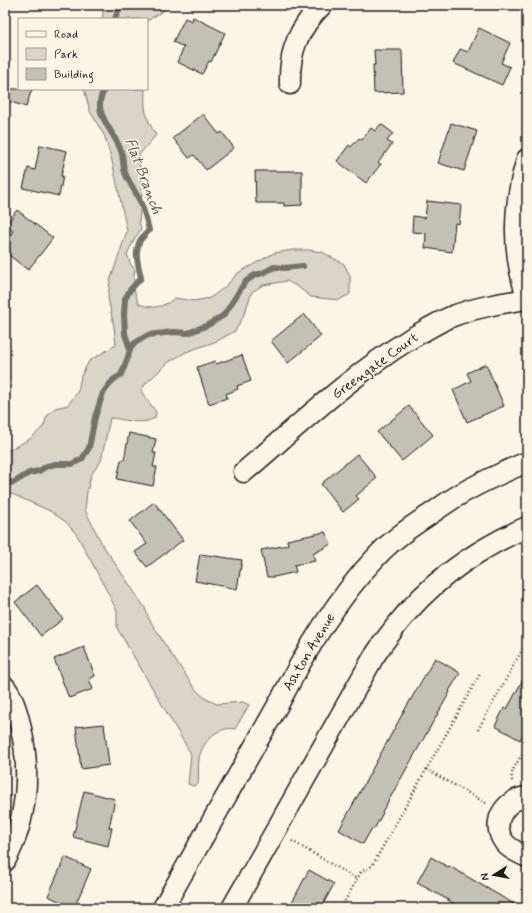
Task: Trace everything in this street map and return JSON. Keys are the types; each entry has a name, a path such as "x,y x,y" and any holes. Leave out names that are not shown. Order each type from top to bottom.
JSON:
{"street":[{"path":"290,84 289,69 292,50 310,17 322,5"},
{"path":"527,159 520,181 516,219 517,251 527,298"},
{"name":"Greengate Court","path":"244,472 349,382 391,351 436,324 453,316 491,305 527,298"},
{"name":"Ashton Avenue","path":"163,908 279,703 294,673 323,625 378,554 409,529 458,495 501,473 527,462"},
{"path":"232,908 373,658 397,625 418,600 442,578 474,555 509,535 527,527"},
{"path":"5,687 9,692 17,714 24,742 27,766 26,795 20,824 11,851 5,861"},
{"path":"522,798 506,806 499,820 499,828 504,842 509,847 527,857"}],"path":[{"path":"478,730 527,641"},
{"path":"341,908 361,872 372,866 480,674"},
{"path":"522,755 515,765 511,777 522,798"},
{"path":"426,769 502,812"},
{"path":"288,840 357,879"}],"green space":[{"path":"104,5 167,5 163,11 148,20 148,18 102,18"},
{"path":"84,90 145,90 146,113 156,135 139,155 142,193 139,221 141,229 127,254 130,263 135,270 134,287 139,304 149,307 158,307 175,298 194,301 210,298 225,287 238,273 274,253 293,250 322,252 344,264 350,276 350,294 339,300 311,297 287,281 263,285 252,292 243,317 235,331 217,341 186,352 169,362 146,383 141,391 156,412 155,418 144,422 139,422 110,418 101,461 91,475 85,510 102,544 145,608 149,619 169,651 196,690 206,699 217,704 243,702 249,705 235,729 217,732 207,741 199,758 198,784 193,786 188,784 191,754 117,628 117,611 77,535 66,522 50,511 5,491 5,452 30,439 43,427 47,416 55,408 68,405 78,391 81,376 89,361 116,345 108,298 110,281 127,231 112,161 105,137 90,111"}],"building":[{"path":"193,17 225,33 211,62 209,61 202,74 177,62 184,47 173,42 185,18 192,21"},
{"path":"479,28 510,43 501,63 510,67 502,85 453,63 460,49 468,52"},
{"path":"374,50 402,50 403,92 374,93"},
{"path":"5,89 32,90 26,107 5,100"},
{"path":"203,114 219,134 222,132 234,148 206,170 194,155 189,158 173,138"},
{"path":"451,123 477,131 464,171 438,163"},
{"path":"381,124 393,133 387,141 392,144 378,163 381,164 366,183 337,161 349,145 351,147 359,138 362,140 371,128 375,131"},
{"path":"40,145 67,151 61,176 63,176 59,196 23,188 28,168 35,170"},
{"path":"255,171 302,171 302,205 284,206 284,203 256,203"},
{"path":"427,201 461,205 459,224 455,223 452,252 425,248 426,233 412,232 413,216 425,218"},
{"path":"17,210 53,238 28,270 5,252 5,242 13,231 6,225"},
{"path":"304,314 321,336 288,363 271,341"},
{"path":"242,355 251,381 237,386 238,389 226,394 227,398 209,404 197,367 215,361 216,364"},
{"path":"486,364 504,406 467,422 453,390 471,381 467,373"},
{"path":"409,406 433,435 402,461 377,432"},
{"path":"129,433 156,439 153,453 156,453 153,467 157,467 153,486 117,479 121,460 124,460"},
{"path":"357,454 377,478 356,496 359,499 343,512 321,484"},
{"path":"154,502 183,540 147,567 135,552 147,544 130,521"},
{"path":"325,532 331,544 313,554 315,561 294,565 296,572 267,577 261,550 288,545 287,540"},
{"path":"200,554 242,560 237,589 195,581"},
{"path":"37,585 63,619 41,636 15,602"},
{"path":"84,647 95,676 89,679 93,689 69,698 54,659"},
{"path":"435,658 460,673 382,812 383,813 374,829 372,828 363,844 339,830 404,711"},
{"path":"527,672 527,727 520,740 495,726 504,708 507,709"},
{"path":"104,724 109,765 81,769 76,727"},
{"path":"84,791 115,799 109,828 112,828 108,846 73,837"},
{"path":"65,857 91,869 74,908 48,896"},
{"path":"431,857 521,908 462,908 417,883"},
{"path":"309,870 334,884 321,908 289,908"}],"waterway":[{"name":"Flat Branch","path":"115,18 120,5"},
{"name":"Flat Branch","path":"5,481 13,483 29,473 39,471 47,466 56,464 72,464 82,459 89,448 95,417 103,393 113,380 121,375 128,357 130,349 125,334 125,299 130,290 141,278 137,260 137,252 140,241 149,230 140,202 125,172 121,151 101,113 101,97 104,90"},
{"path":"130,349 135,343 148,335 173,332 188,333 208,325 224,315 245,282 255,275 263,273 274,267 284,268 303,266"}]}
